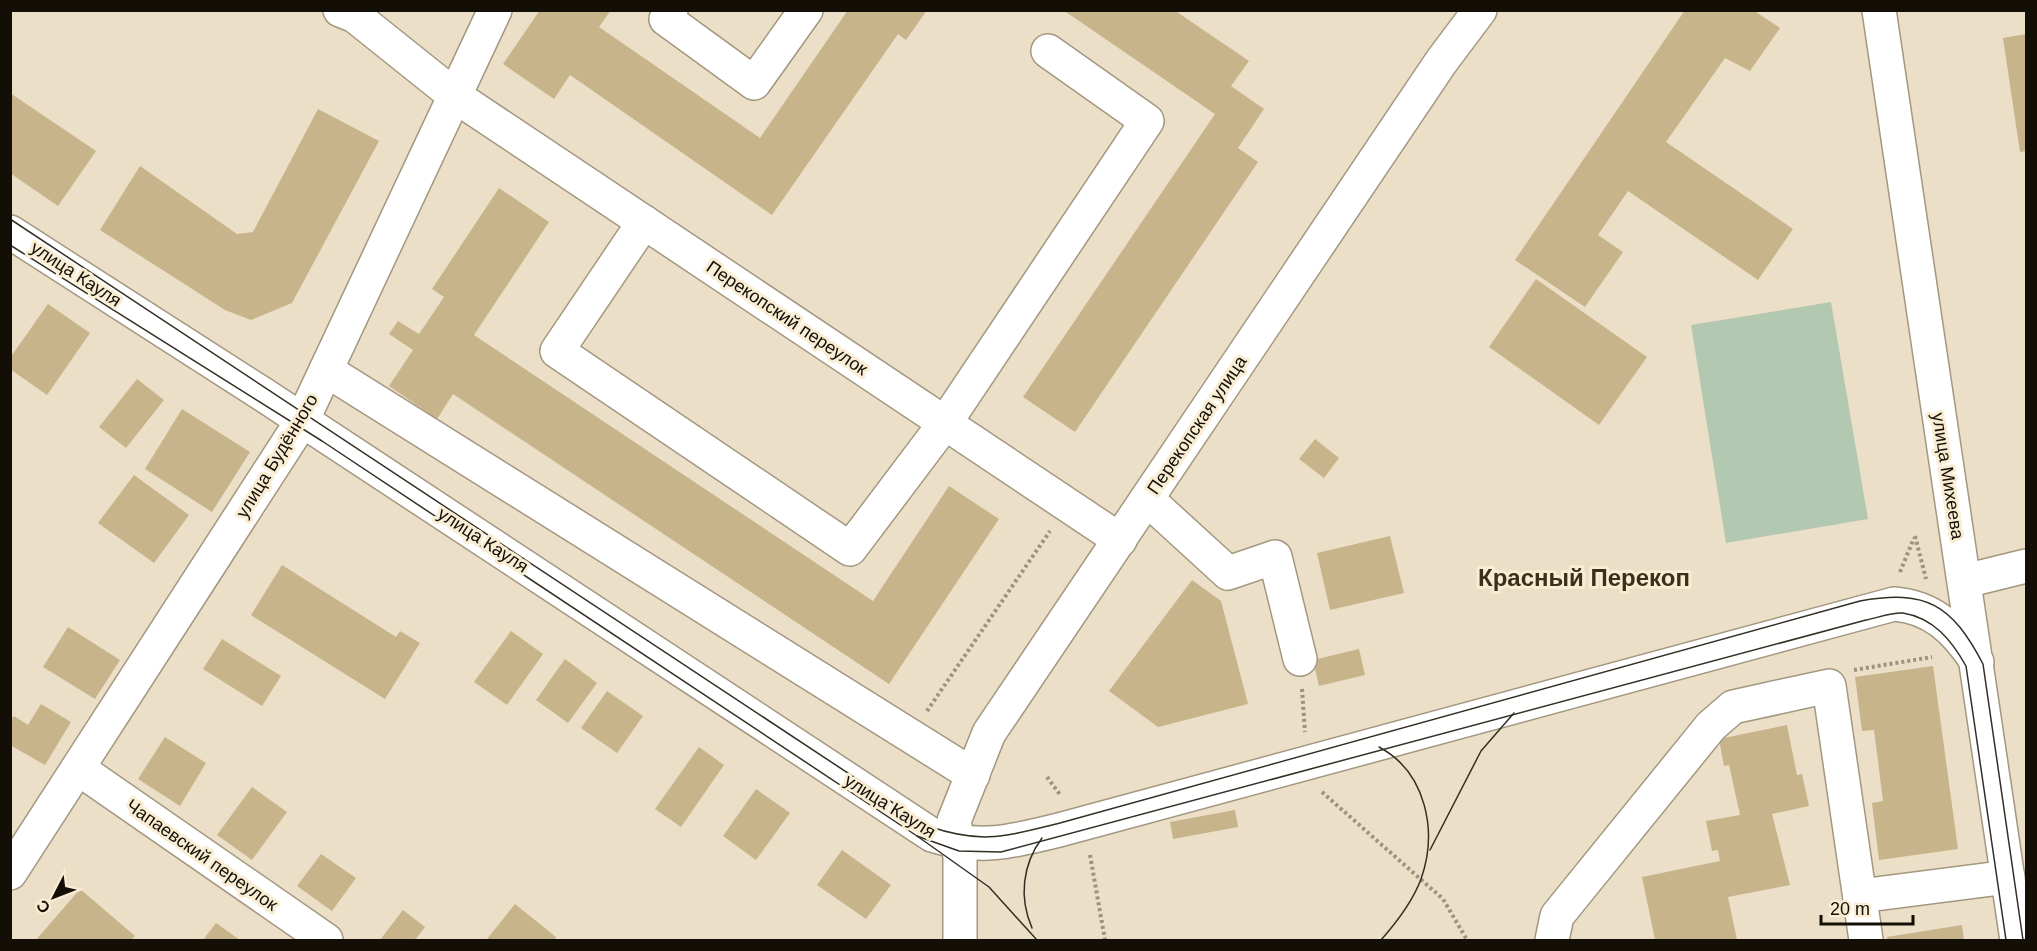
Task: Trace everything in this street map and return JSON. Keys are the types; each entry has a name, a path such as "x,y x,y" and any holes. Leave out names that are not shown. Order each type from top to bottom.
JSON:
{"street":[{"name":"Перекопский переулок","path":"340,10 355,16 455,96 1120,540"},
{"name":"улица Будённого","path":"10,873 302,421 495,10"},
{"path":"671,10 666,19 754,82 806,10"},
{"name":"Перекопская улица","path":"959,850 954,821 989,733 1441,62 1480,10"},
{"name":"улица Михеева","path":"1879,10 2008,877 2020,930"},
{"path":"644,222 557,351 850,549 945,423 1147,121 1048,51"},
{"name":"улица Кауля","path":"10,232 932,835 959,850 1001,844 1059,830 1894,604 1911,606 1927,612 1949,626 1964,642 1977,662"},
{"path":"326,370 973,775"},
{"path":"1147,499 1228,573 1275,557 1300,658"},
{"path":"1965,581 2026,566"},
{"path":"1552,940 1557,916 1711,726 1733,707 1829,686 1866,940"},
{"name":"Чапаевский переулок","path":"79,769 326,940"},
{"path":"959,850 960,940"},
{"path":"1860,896 2008,877"}],"path":[{"path":"937,695 1067,505"},
{"path":"1899,576 1915,536"},
{"path":"1347,813 1443,899 1467,940"},
{"path":"1090,850 1105,940"}],"green space":[{"path":"1831,302 1868,519 1726,543 1691,325"}],"building":[{"path":"540,10 611,10 599,27 760,138 848,10 927,10 906,40 898,34 772,215 570,75 554,99 503,64"},
{"path":"1063,10 1174,10 1249,61 1231,86 1264,109 1238,148 1258,162 1075,432 1023,397 1215,114"},
{"path":"1685,10 1753,10 1780,28 1750,71 1725,58 1666,142 1793,229 1758,280 1628,191 1598,235 1623,252 1585,307 1515,260"},
{"path":"2026,34 2026,151 2020,152 2003,38"},
{"path":"10,93 96,151 58,206 10,173"},
{"path":"318,109 379,141 292,303 251,320 225,310 100,230 140,166 237,234 253,232"},
{"path":"499,188 549,222 474,335 873,601 949,486 999,519 889,684 453,394 437,419 389,386 413,350 389,334 398,321 419,334 444,297 432,289"},
{"path":"1536,279 1647,357 1599,425 1489,347"},
{"path":"48,304 90,333 47,395 10,369 10,358"},
{"path":"137,379 164,400 126,448 99,427"},
{"path":"182,409 250,452 212,512 145,469"},
{"path":"1315,439 1339,458 1324,478 1299,459"},
{"path":"134,475 189,515 154,563 98,523"},
{"path":"1390,536 1404,593 1330,610 1317,553"},
{"path":"282,565 396,637 400,631 420,643 385,699 251,615"},
{"path":"1192,580 1221,601 1248,704 1158,727 1109,691"},
{"path":"68,627 120,660 95,699 43,667"},
{"path":"511,631 543,654 507,705 474,682"},
{"path":"222,639 281,676 262,706 203,669"},
{"path":"1359,649 1365,675 1319,686 1313,660"},
{"path":"565,659 597,683 568,723 536,700"},
{"path":"1933,666 1958,849 1879,860 1872,803 1883,801 1874,730 1862,731 1855,677"},
{"path":"607,691 643,716 617,753 581,728"},
{"path":"41,704 71,722 45,765 10,745 10,721 14,716 28,725"},
{"path":"1787,725 1797,775 1802,774 1809,806 1772,814 1790,885 1728,897 1737,940 1655,940 1642,877 1720,861 1718,850 1712,851 1706,821 1740,815 1729,765 1724,766 1719,739"},
{"path":"165,737 206,763 180,806 138,779"},
{"path":"699,747 724,765 681,827 655,809"},
{"path":"252,787 287,812 252,860 217,835"},
{"path":"756,789 790,813 756,860 723,836"},
{"path":"1235,810 1238,827 1173,839 1170,822"},
{"path":"842,850 891,885 866,919 817,885"},
{"path":"321,854 356,878 332,911 297,886"},
{"path":"80,889 135,936 131,940 36,940"},
{"path":"515,904 556,937 554,940 487,939"},
{"path":"403,910 425,927 415,940 380,940"},
{"path":"216,923 240,940 203,940"},
{"path":"1962,925 1964,940 1888,940 1887,937"}],"tram line":[{"path":"10,219 928,826 947,832 980,837 1009,835 1060,823 1860,601 1903,597 1920,600 1948,615 1972,644 1983,664 2023,940"},
{"path":"10,245 322,441 917,836 989,887 1037,940"},
{"path":"917,836 959,851 1001,852 1866,620 1903,613 1933,625 1955,648 1966,666 2006,940"},
{"path":"1430,850 1481,751 1514,713"},
{"path":"1379,747 1408,771 1424,804 1428,823 1426,861 1418,887 1404,911 1381,940"},
{"path":"1032,928 1025,905 1025,882 1030,859 1042,838"}],"district":[{"name":"Красный Перекоп","path":"1584,577"}]}
